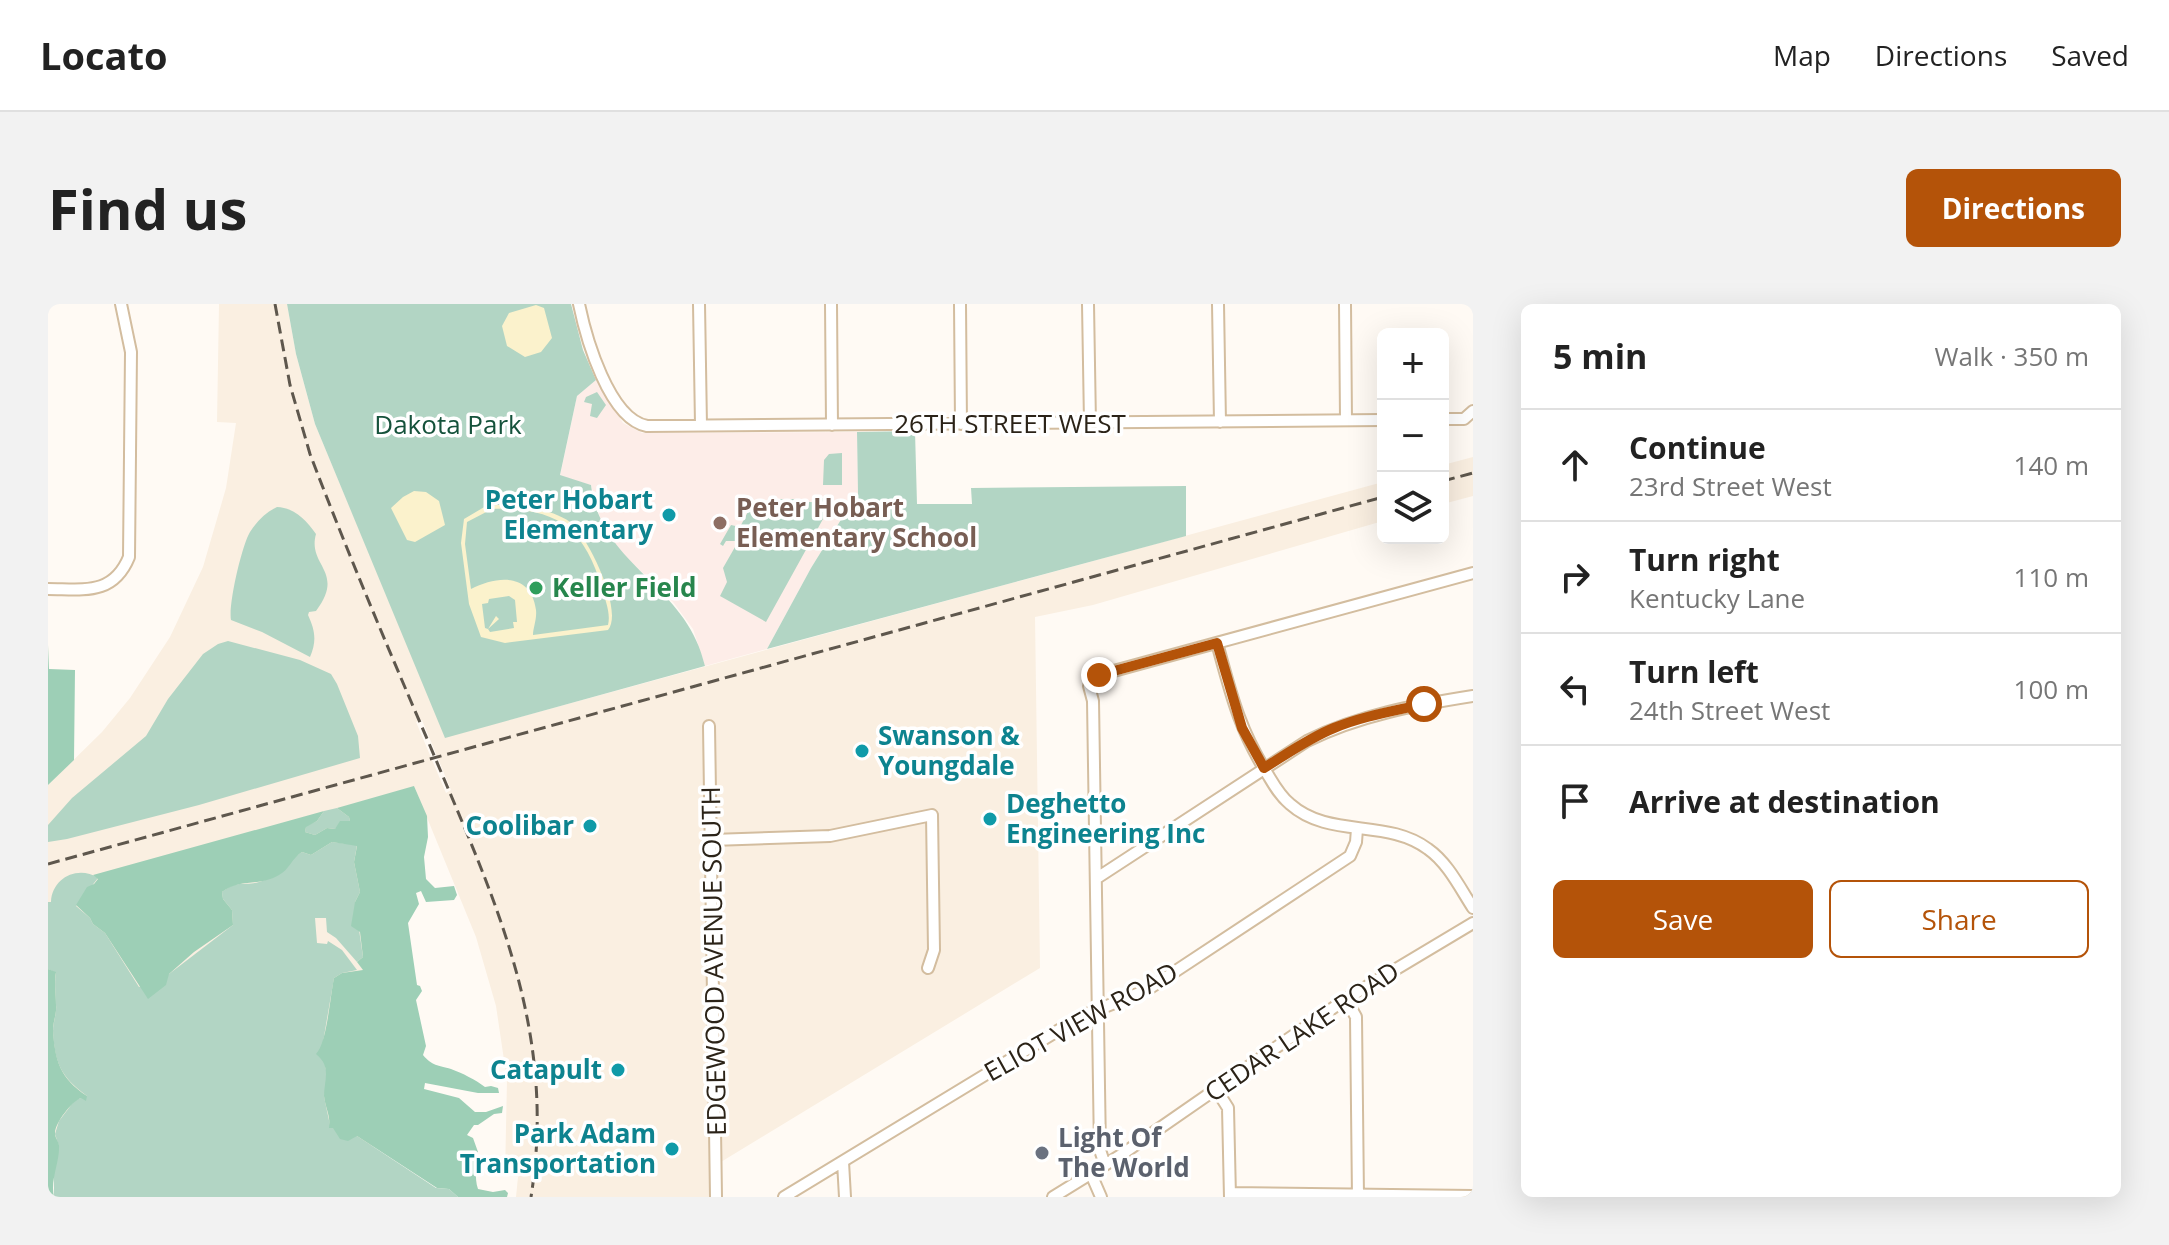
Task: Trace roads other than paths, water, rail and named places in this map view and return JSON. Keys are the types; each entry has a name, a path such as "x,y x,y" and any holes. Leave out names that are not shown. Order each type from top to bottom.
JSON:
{"street":[{"path":"48,589 103,586 118,577 129,557 131,352 121,304"},
{"name":"26TH STREET WEST","path":"579,304 601,373 628,417 647,426 1377,420"},
{"path":"699,304 701,425"},
{"path":"831,304 832,425"},
{"path":"960,304 961,424"},
{"path":"1088,304 1090,423"},
{"path":"1218,304 1220,422"},
{"path":"1345,304 1346,420"},
{"path":"1449,419 1464,419 1472,413"},
{"path":"1105,1165 1100,1150 1093,701 1089,686 1099,675 1473,573"},
{"path":"1217,643 1242,728 1280,794 1307,816 1324,823 1398,834 1429,849 1441,861 1473,908"},
{"path":"1097,878 1307,741 1348,722 1473,696"},
{"name":"EDGEWOOD AVENUE SOUTH","path":"709,726 716,1197"},
{"path":"712,840 830,836 932,815 934,950 928,968"},
{"name":"ELIOT VIEW ROAD","path":"784,1197 1098,1008 1147,990 1350,856 1357,829"},
{"name":"CEDAR LAKE ROAD","path":"1053,1197 1105,1165 1346,999 1473,923"},
{"path":"1346,999 1356,1017 1358,1196"},
{"path":"1216,1089 1228,1108 1230,1195 1473,1196"},
{"path":"843,1162 845,1197"},
{"path":"1091,1174 1101,1197"}],"railway":[{"path":"275,304 290,385 310,454 475,853 514,962 527,1018 535,1075 537,1135 531,1197"},
{"path":"1449,479 1473,473"},
{"path":"48,864 1377,499"}],"place":[{"name":"Peter Hobart Elementary","path":"669,515"},
{"name":"Peter Hobart Elementary School","path":"720,523"},
{"name":"Keller Field","path":"536,588"},
{"name":"Swanson & Youngdale","path":"862,751"},
{"name":"Deghetto Engineering Inc","path":"990,819"},
{"name":"Coolibar","path":"590,826"},
{"name":"Catapult","path":"618,1070"},
{"name":"Park Adam Transportation","path":"672,1149"},
{"name":"Light Of The World","path":"1042,1153"}],"park label":[{"name":"Dakota Park","path":"448,425"}]}
